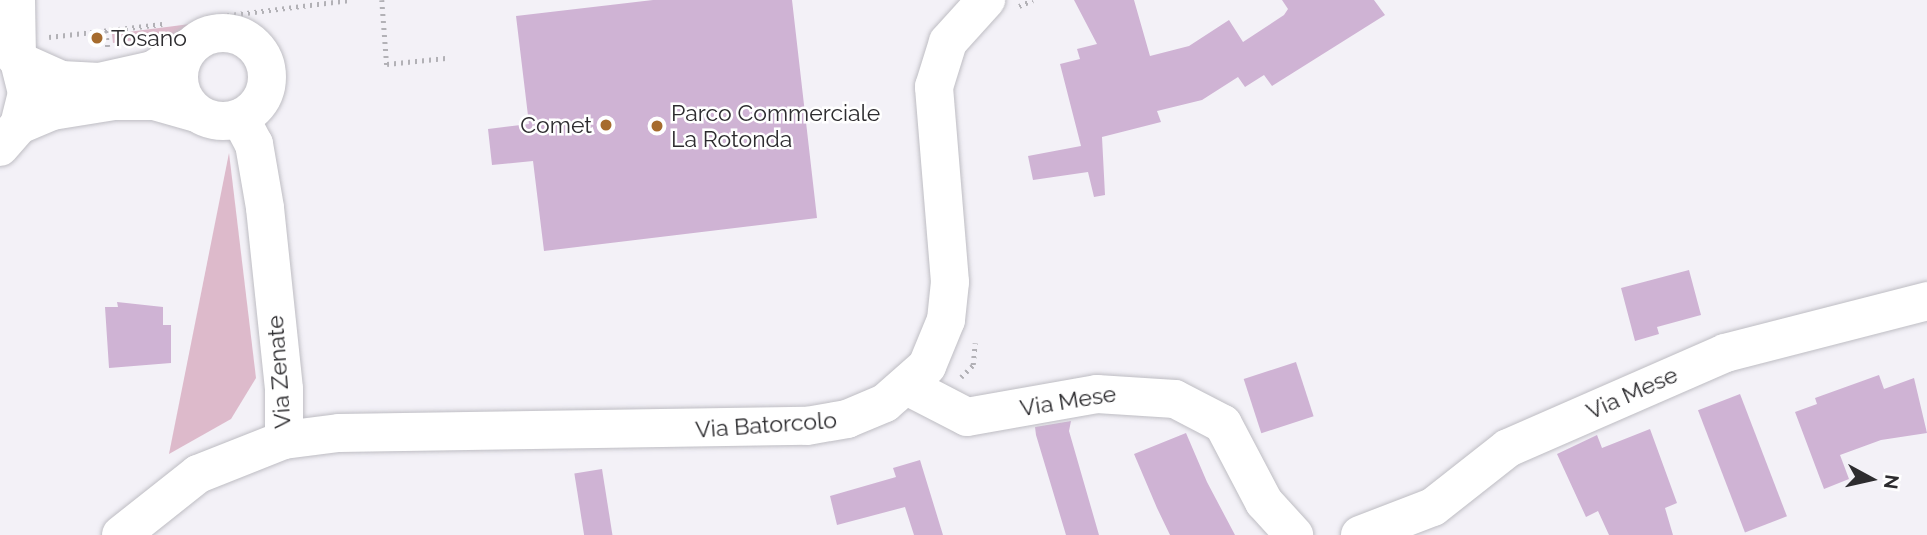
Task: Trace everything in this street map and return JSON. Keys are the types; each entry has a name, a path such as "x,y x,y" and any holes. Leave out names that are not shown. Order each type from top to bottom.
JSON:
{"street":[{"path":"10,136 27,93 12,53 16,0"},
{"name":"Via Batorcolo","path":"284,440 339,433 807,426 867,413 909,387 935,351 949,301 934,126 936,72 954,34 986,0"},
{"path":"10,136 52,111 114,101 155,101 225,122 240,118 262,98 267,83 263,56 242,37 229,33 208,35 153,70 99,82 61,80 12,53"},
{"path":"190,47 179,71 179,87 196,113"},
{"name":"Via Zenate","path":"121,535 198,474 284,440 284,389 265,208 254,145 240,118"},
{"name":"Via Mese","path":"1360,535 1433,507 1508,448 1725,353 1927,301"},
{"name":"Via Mese","path":"909,387 967,417 1097,394 1175,399 1223,424 1264,502 1294,535"}],"path":[{"path":"383,0 387,65 446,58"}],"shaded area":[{"path":"198,23 182,34 113,43 112,34"},
{"path":"229,153 256,378 231,419 169,454"}],"building":[{"name":"Parco Commerciale La Rotonda","path":"653,0 792,0 817,218 544,251 533,161 492,165 488,129 529,124 516,16"},
{"path":"1074,0 1134,0 1150,56 1189,46 1229,20 1243,42 1284,15 1288,9 1282,0 1374,0 1385,15 1272,86 1264,75 1245,87 1238,77 1202,100 1157,111 1161,122 1102,137 1105,195 1094,197 1088,172 1033,180 1028,156 1081,146 1060,64 1080,59 1077,49 1097,44"},
{"path":"1689,270 1701,315 1657,327 1659,334 1635,341 1621,288"},
{"path":"117,302 163,307 163,325 171,325 171,363 109,368 105,307 118,307"},
{"path":"1296,362 1314,416 1261,433 1244,379"},
{"path":"1879,375 1884,389 1914,378 1927,433 1881,440 1840,455 1849,479 1824,489 1795,412 1817,404 1815,398"},
{"path":"1740,394 1787,516 1745,532 1698,410"},
{"path":"1071,421 1069,431 1099,535 1066,535 1036,435 1035,427"},
{"path":"1650,429 1677,503 1665,508 1673,535 1609,535 1598,511 1586,517 1557,454 1597,435 1602,448"},
{"path":"1186,433 1207,482 1235,535 1170,535 1157,508 1134,454"},
{"path":"920,460 943,535 914,535 905,507 837,525 830,496 896,477 893,468"},
{"path":"602,469 612,535 584,535 574,473"}],"place":[{"name":"Tosano","path":"97,38"},
{"name":"Comet","path":"606,125"},
{"name":"Parco Commerciale La Rotonda","path":"657,126"}]}
